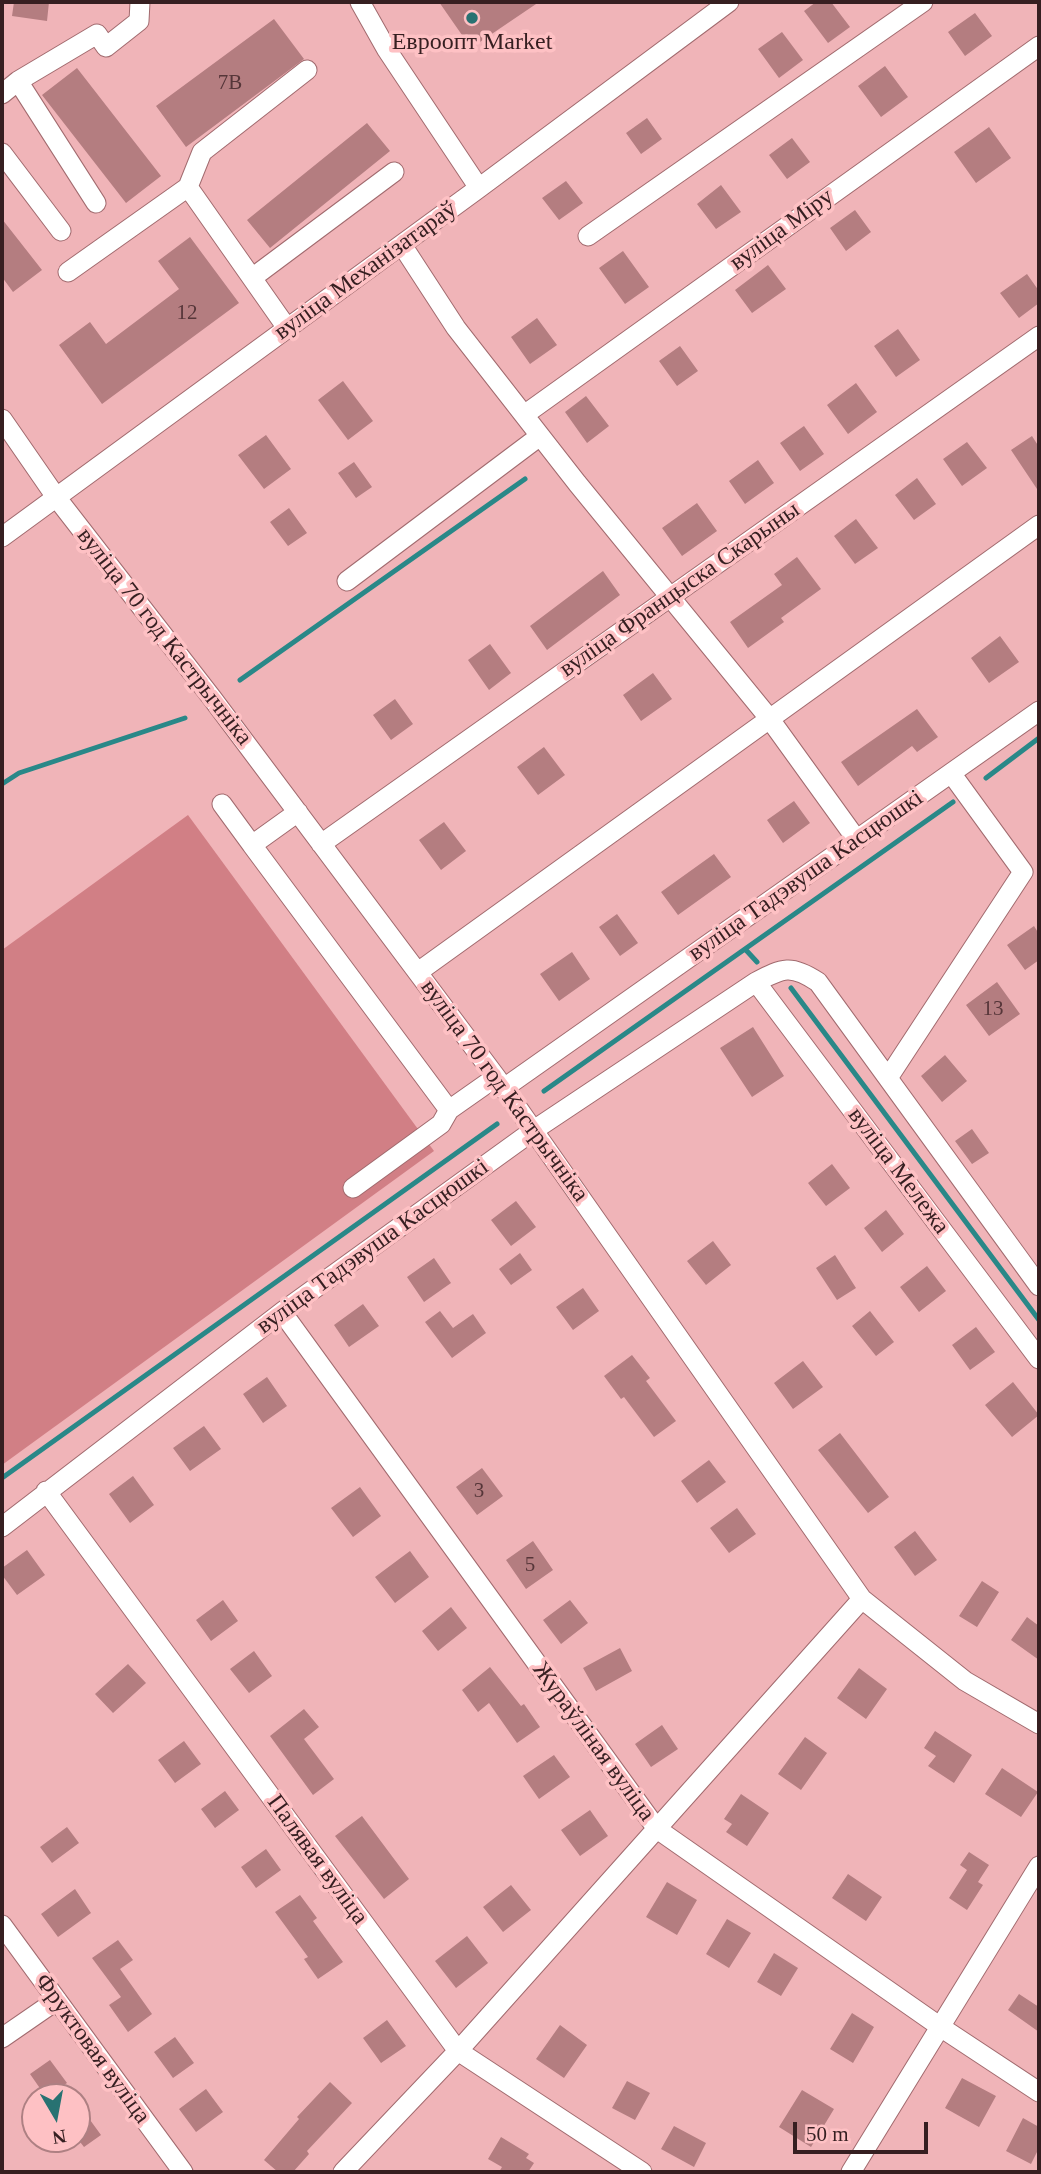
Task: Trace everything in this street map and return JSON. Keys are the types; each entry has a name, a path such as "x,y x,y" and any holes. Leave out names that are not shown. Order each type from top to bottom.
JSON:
{"street":[{"path":"2,93 18,80 97,34 106,47 139,21 140,2"},
{"path":"360,2 387,50 479,188"},
{"name":"вуліца Механізатараў","path":"5,528 56,497 729,2"},
{"path":"588,236 923,2"},
{"name":"вуліца Міру","path":"524,415 1039,46"},
{"path":"68,272 188,187 202,152 307,70"},
{"path":"18,80 96,203"},
{"path":"2,153 61,231"},
{"path":"251,278 394,172"},
{"path":"188,187 287,328"},
{"path":"402,245 456,328 769,718 857,840"},
{"name":"вуліца Францыска Скарыны","path":"321,844 1039,337"},
{"name":"вуліца 70 год Кастрычніка","path":"2,419 56,497 298,812 500,1083 862,1598 965,1681 1039,1724"},
{"path":"347,581 540,436"},
{"path":"418,972 1039,525"},
{"name":"вуліца Тадэвуша Касцюшкі","path":"353,1188 440,1124 449,1110 500,1083 857,840 1039,711"},
{"path":"888,1078 1023,873 951,773"},
{"path":"222,804 449,1110"},
{"path":"252,845 298,812"},
{"name":"вуліца Тадэвуша Касцюшкі","path":"2,1527 282,1312 534,1130 756,982 774,973 794,969 818,982 1039,1286"},
{"name":"вуліца Мележа","path":"756,982 1039,1359"},
{"name":"Жураўліная вуліца","path":"282,1312 657,1829 942,2028 1039,2092"},
{"name":"Палявая вуліца","path":"46,1492 458,2051 642,2172"},
{"path":"343,2172 458,2051 862,1598"},
{"path":"851,2172 942,2028 1039,1866"},
{"name":"Фруктовая вуліца","path":"2,1925 183,2172"},
{"path":"2,2038 57,2000"}],"shaded area":[{"path":"188,815 434,1151 2,1465 2,950"}],"building":[{"path":"14,2 49,2 47,21 12,16"},
{"path":"439,2 539,2 471,48"},
{"path":"816,2 831,2 850,27 828,43 804,11"},
{"path":"975,13 992,36 965,56 948,32"},
{"path":"274,19 304,59 186,147 156,106"},
{"path":"782,32 803,60 779,78 758,49"},
{"path":"885,66 908,97 881,117 858,86"},
{"path":"77,68 161,176 126,203 42,95"},
{"path":"647,118 662,139 641,154 626,133"},
{"path":"367,123 390,151 270,248 247,220"},
{"path":"989,127 1011,158 976,183 954,152"},
{"path":"792,138 810,162 787,179 769,155"},
{"path":"566,181 583,203 559,220 542,198"},
{"path":"721,185 741,212 716,229 697,204"},
{"path":"855,210 871,232 846,251 830,228"},
{"path":"2,219 42,270 13,292 2,277"},
{"path":"190,237 239,303 102,404 59,345 90,322 106,344 179,289 158,261"},
{"path":"623,251 649,287 625,304 599,268"},
{"path":"768,265 786,289 752,313 735,290"},
{"path":"1027,274 1039,291 1039,303 1019,318 1000,293"},
{"path":"537,318 557,345 530,364 511,337"},
{"path":"898,329 920,360 896,377 874,346"},
{"path":"680,346 698,371 677,386 659,361"},
{"path":"343,381 373,421 348,440 318,400"},
{"path":"856,383 877,412 848,434 827,405"},
{"path":"586,396 609,426 587,443 565,412"},
{"path":"804,426 824,454 800,471 780,443"},
{"path":"266,435 291,469 264,489 238,455"},
{"path":"1032,436 1039,447 1039,492 1011,450"},
{"path":"967,442 987,468 962,486 943,459"},
{"path":"758,460 774,483 745,504 729,481"},
{"path":"354,462 372,487 356,498 338,473"},
{"path":"917,478 936,504 914,520 895,495"},
{"path":"697,503 717,531 682,556 662,528"},
{"path":"289,508 307,533 288,546 270,522"},
{"path":"856,519 878,548 855,564 834,536"},
{"path":"797,557 821,589 781,618 784,622 748,648 730,622 782,585 774,574"},
{"path":"603,571 620,595 547,650 530,626"},
{"path":"1000,636 1019,662 989,683 971,658"},
{"path":"490,644 511,673 489,690 468,660"},
{"path":"653,673 672,699 641,721 623,695"},
{"path":"395,699 413,724 391,740 373,715"},
{"path":"917,709 938,737 917,752 912,746 858,786 841,762"},
{"path":"544,747 565,775 538,795 517,767"},
{"path":"794,801 810,823 783,843 767,820"},
{"path":"444,822 466,851 441,870 419,840"},
{"path":"714,854 731,877 678,915 661,892"},
{"path":"617,914 638,943 620,956 599,927"},
{"path":"1034,926 1039,934 1039,960 1025,970 1007,945"},
{"path":"572,952 590,979 559,1001 540,974"},
{"path":"997,982 1020,1014 989,1036 966,1005"},
{"path":"753,1027 784,1076 752,1097 720,1048"},
{"path":"945,1055 967,1081 942,1102 921,1076"},
{"path":"972,1129 989,1153 972,1164 955,1141"},
{"path":"832,1164 850,1188 826,1206 808,1183"},
{"path":"516,1201 536,1227 511,1246 491,1220"},
{"path":"886,1210 904,1234 882,1252 864,1228"},
{"path":"713,1241 731,1265 706,1285 687,1261"},
{"path":"520,1253 532,1270 511,1285 499,1269"},
{"path":"835,1255 856,1288 837,1300 816,1268"},
{"path":"434,1258 451,1283 424,1302 407,1277"},
{"path":"927,1266 946,1291 919,1312 900,1287"},
{"path":"583,1288 599,1311 573,1330 556,1307"},
{"path":"363,1304 379,1326 349,1347 334,1325"},
{"path":"440,1311 453,1328 473,1314 486,1333 452,1358 425,1322"},
{"path":"870,1311 894,1342 876,1356 852,1326"},
{"path":"976,1327 995,1352 970,1370 952,1345"},
{"path":"632,1355 650,1378 646,1381 676,1421 654,1437 624,1397 621,1399 604,1376"},
{"path":"803,1361 823,1387 793,1409 774,1383"},
{"path":"267,1377 287,1406 263,1423 243,1394"},
{"path":"1013,1382 1039,1415 1012,1437 985,1405"},
{"path":"204,1426 221,1449 190,1471 173,1448"},
{"path":"840,1433 889,1497 868,1513 818,1450"},
{"path":"709,1460 726,1482 697,1503 681,1481"},
{"path":"482,1468 503,1496 477,1515 456,1487"},
{"path":"133,1476 154,1505 130,1523 109,1494"},
{"path":"360,1487 381,1516 353,1537 331,1508"},
{"path":"737,1508 756,1534 729,1553 710,1528"},
{"path":"915,1531 937,1560 915,1576 894,1547"},
{"path":"533,1541 553,1570 526,1589 506,1560"},
{"path":"27,1550 45,1575 17,1595 2,1575 2,1568"},
{"path":"410,1551 429,1577 395,1603 375,1577"},
{"path":"982,1581 999,1592 977,1627 959,1616"},
{"path":"223,1600 238,1621 211,1641 196,1620"},
{"path":"570,1600 588,1623 561,1644 543,1620"},
{"path":"451,1607 467,1628 438,1651 422,1631"},
{"path":"1027,1617 1039,1626 1039,1660 1011,1640"},
{"path":"620,1648 632,1671 596,1691 583,1668"},
{"path":"254,1651 272,1676 249,1693 230,1669"},
{"path":"128,1664 146,1683 113,1713 95,1694"},
{"path":"490,1667 521,1706 524,1704 540,1727 517,1743 489,1703 478,1712 462,1690"},
{"path":"859,1668 887,1689 866,1719 837,1698"},
{"path":"304,1709 319,1727 304,1739 334,1779 313,1795 270,1736"},
{"path":"662,1725 678,1749 651,1767 635,1744"},
{"path":"935,1731 972,1755 954,1783 928,1766 936,1756 924,1748"},
{"path":"805,1737 827,1753 801,1790 778,1774"},
{"path":"184,1741 201,1764 175,1783 158,1760"},
{"path":"554,1755 570,1777 539,1799 523,1776"},
{"path":"1002,1768 1038,1792 1021,1817 985,1794"},
{"path":"225,1791 239,1810 215,1828 201,1809"},
{"path":"741,1794 769,1813 747,1846 726,1832 732,1824 724,1819"},
{"path":"590,1810 608,1836 580,1856 561,1830"},
{"path":"362,1816 409,1879 384,1899 335,1836"},
{"path":"67,1827 79,1843 52,1863 40,1847"},
{"path":"266,1849 281,1870 256,1888 241,1867"},
{"path":"969,1852 989,1865 978,1882 983,1885 967,1910 949,1898 967,1870 960,1865"},
{"path":"848,1874 882,1897 866,1921 832,1898"},
{"path":"667,1882 697,1900 677,1935 646,1917"},
{"path":"511,1885 531,1910 503,1932 483,1907"},
{"path":"75,1889 91,1913 58,1937 41,1914"},
{"path":"300,1895 317,1918 313,1921 343,1962 318,1979 304,1959 308,1957 275,1912"},
{"path":"727,1919 751,1933 729,1968 706,1954"},
{"path":"467,1936 488,1963 456,1988 435,1961"},
{"path":"118,1940 133,1960 120,1969 152,2014 128,2032 109,2005 121,1997 92,1958"},
{"path":"774,1953 798,1968 781,1996 757,1982"},
{"path":"1019,1994 1039,2007 1039,2032 1008,2010"},
{"path":"852,2013 874,2027 853,2063 830,2049"},
{"path":"387,2020 406,2046 381,2063 363,2038"},
{"path":"560,2025 587,2045 564,2078 536,2059"},
{"path":"175,2037 194,2063 173,2078 154,2052"},
{"path":"50,2060 67,2083 36,2083 30,2074"},
{"path":"962,2078 996,2096 979,2127 945,2108"},
{"path":"627,2081 650,2093 635,2120 612,2108"},
{"path":"330,2082 352,2103 307,2151 309,2154 293,2172 278,2172 264,2160 299,2119 297,2117"},
{"path":"206,2089 223,2112 196,2132 179,2109"},
{"path":"802,2090 834,2109 811,2147 779,2127"},
{"path":"1023,2118 1039,2127 1039,2148 1031,2164 1006,2151"},
{"path":"91,2121 101,2135 91,2142"},
{"path":"674,2126 706,2143 694,2167 661,2149"},
{"path":"501,2137 529,2154 526,2158 534,2163 528,2172 499,2172 502,2167 488,2159"}],"waterway":[{"path":"240,680 525,479"},
{"path":"2,784 19,773 185,718"},
{"path":"986,778 1039,738"},
{"path":"544,1091 953,802"},
{"path":"745,949 757,962"},
{"path":"791,988 1039,1320"},
{"path":"2,1478 497,1124"}],"place":[{"name":"Евроопт Market","path":"472,18"}]}
